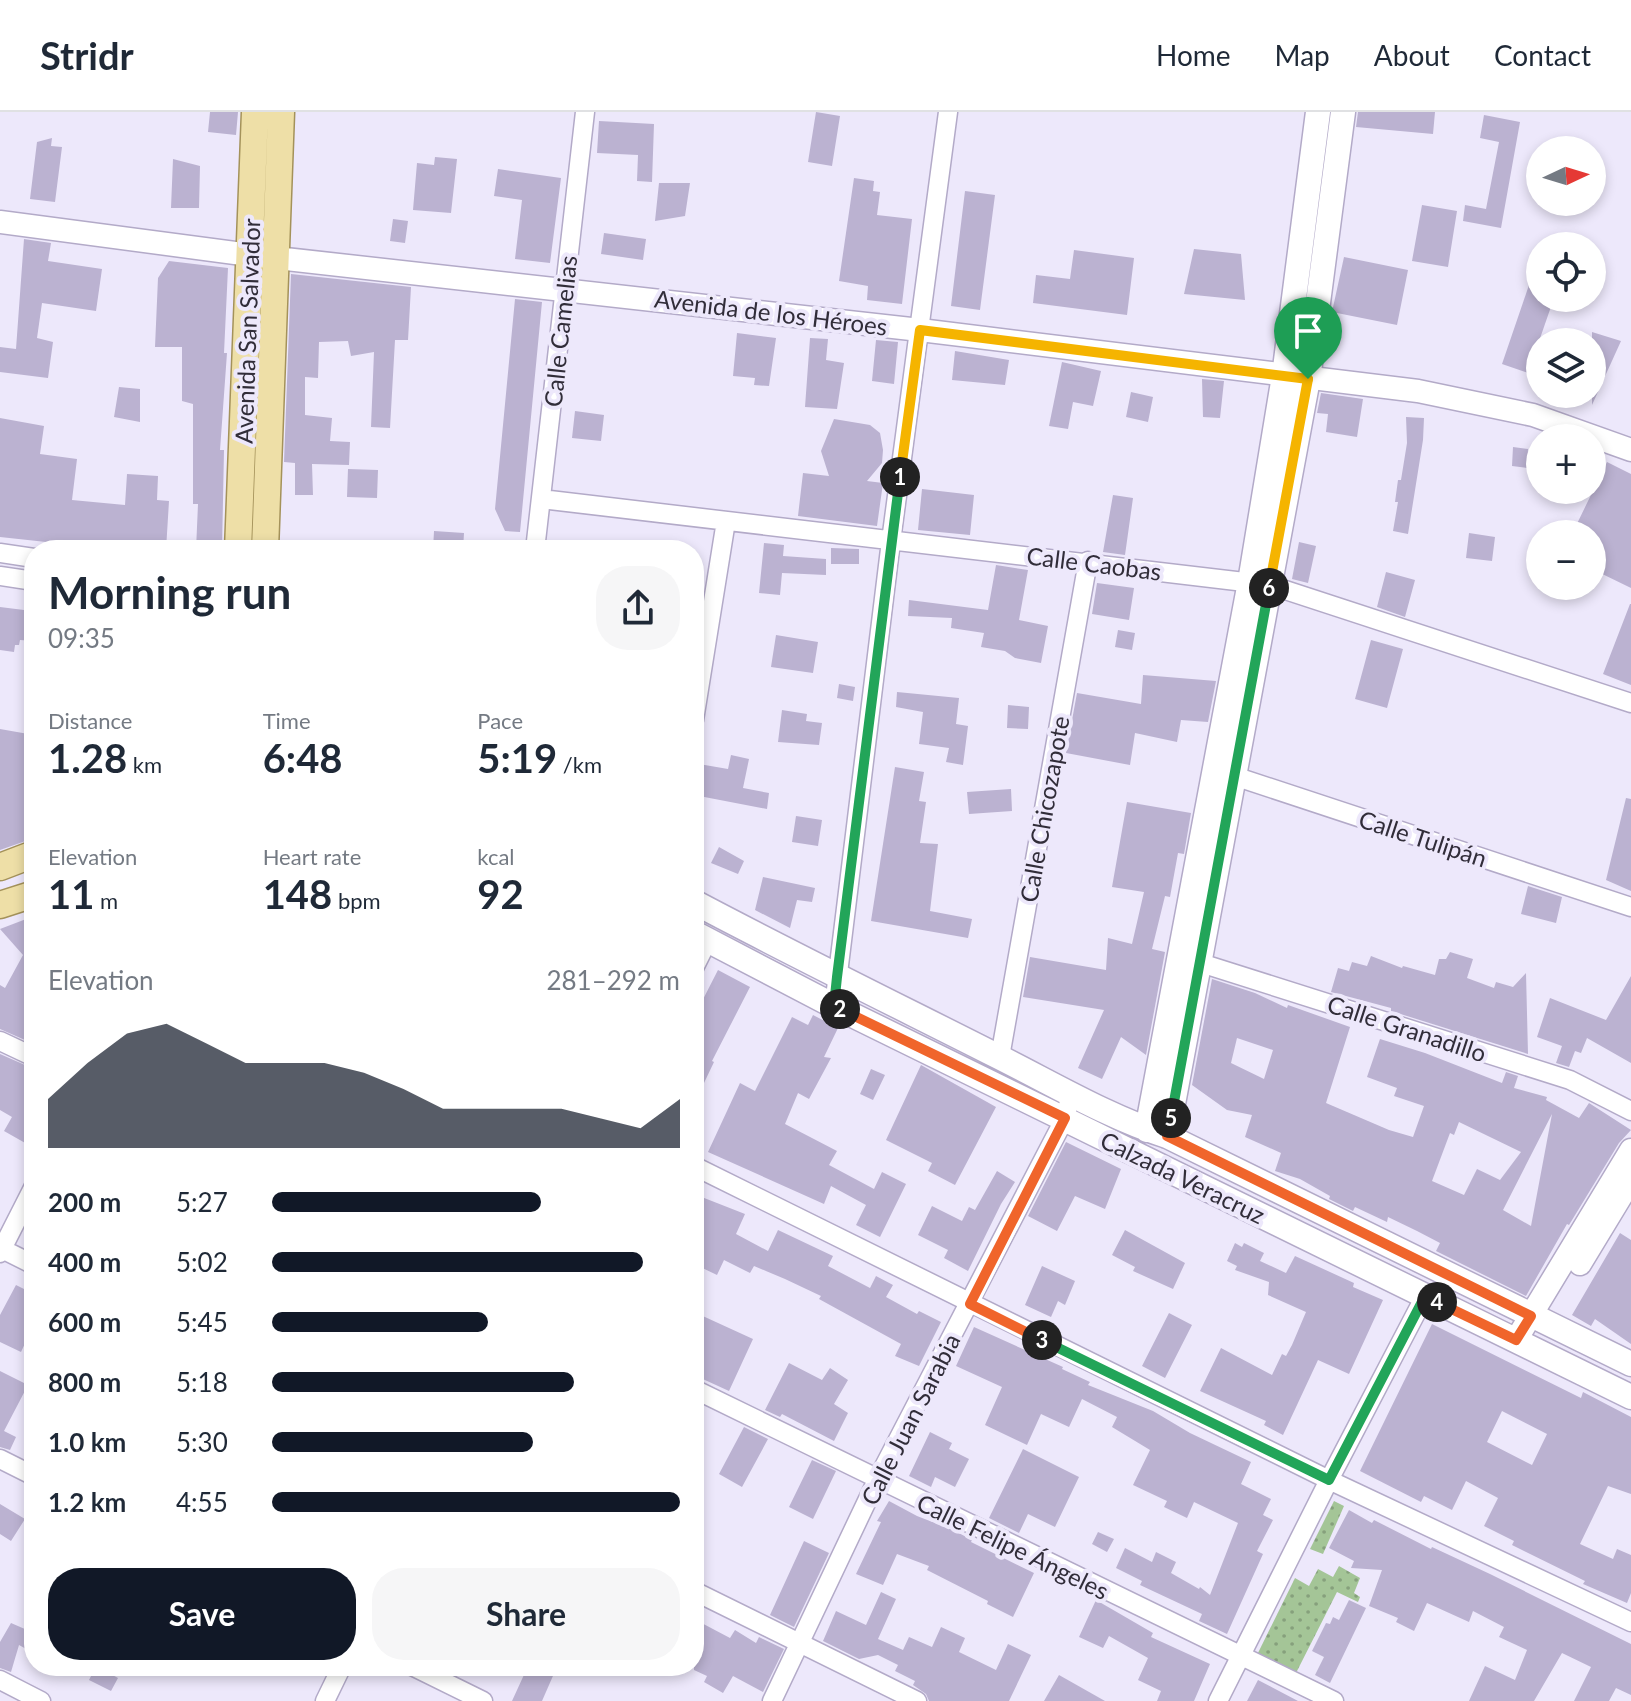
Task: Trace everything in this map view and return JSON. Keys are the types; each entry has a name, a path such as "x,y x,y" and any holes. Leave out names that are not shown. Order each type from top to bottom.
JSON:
{"main road":[{"name":"Avenida San Salvador","path":"255,112 263,257 265,540"},
{"name":"Avenida San Salvador","path":"239,540 263,257 281,112"},
{"path":"1296,378 1318,112"},
{"path":"1157,1133 1260,583 1343,112"},
{"path":"0,867 24,858"},
{"path":"0,905 24,897"},
{"name":"Calzada Veracruz","path":"704,907 1071,1094 1631,1364"},
{"name":"Calzada Veracruz","path":"704,938 834,1006 1631,1397"}],"street":[{"name":"Calle Camelias","path":"536,540 585,112"},
{"path":"834,1006 948,112"},
{"name":"Avenida de los Héroes","path":"0,222 263,257 920,330 1418,391 1533,415 1631,450"},
{"name":"Calle Caobas","path":"541,499 1260,583 1631,703"},
{"path":"704,658 726,521"},
{"path":"0,553 24,557"},
{"name":"Calle Chicozapote","path":"1000,1057 1088,561"},
{"path":"0,576 24,580"},
{"name":"Calle Tulipán","path":"1224,772 1631,907"},
{"name":"Calle Granadillo","path":"1189,959 1570,1080 1631,1111"},
{"path":"0,1041 24,1052"},
{"name":"Calle Juan Sarabia","path":"772,1701 877,1480 1065,1118 1071,1094"},
{"path":"1538,1319 1631,1150"},
{"path":"704,1171 1329,1480 1631,1622"},
{"path":"1523,1343 1631,1180"},
{"path":"24,1205 1,1250 24,1260"},
{"path":"1218,1701 1425,1296"},
{"name":"Calle Felipe Ángeles","path":"704,1394 1334,1701"},
{"path":"0,1459 24,1471"},
{"path":"704,1596 917,1701"},
{"path":"325,1701 337,1676"},
{"path":"432,1676 483,1701"},
{"path":"0,1680 41,1701"}],"green space":[{"path":"1334,1501 1344,1506 1323,1554 1310,1549"},
{"path":"1339,1566 1360,1578 1354,1593 1360,1597 1358,1602 1337,1592 1295,1675 1256,1657 1295,1578 1309,1586 1318,1569 1333,1577"}],"building":[{"path":"210,112 238,112 236,135 208,132"},
{"path":"816,112 840,116 832,166 808,162"},
{"path":"1358,112 1435,112 1433,134 1356,127"},
{"path":"1484,115 1520,122 1501,228 1463,221 1465,205 1486,209 1499,142 1480,138"},
{"path":"599,121 654,124 652,182 637,181 638,155 597,153"},
{"path":"52,138 51,146 62,147 55,202 30,199 37,142"},
{"path":"435,157 457,159 451,213 413,210 417,163 434,165"},
{"path":"173,159 200,166 199,208 171,208"},
{"path":"498,169 561,178 550,263 515,259 522,200 494,196"},
{"path":"854,178 874,181 873,191 880,192 877,215 912,219 902,304 867,300 868,286 839,281"},
{"path":"659,183 690,183 685,216 655,221"},
{"path":"965,191 995,195 980,310 951,306"},
{"path":"1422,205 1457,211 1448,267 1412,261"},
{"path":"393,219 408,221 405,243 390,241"},
{"path":"604,233 646,239 643,260 601,254"},
{"path":"24,239 51,243 48,261 102,269 96,311 42,303 37,338 53,342 48,378 0,372 0,347 16,349"},
{"path":"1194,249 1241,254 1245,300 1184,294"},
{"path":"1074,250 1134,258 1127,315 1033,303 1036,275 1070,279"},
{"path":"1344,257 1408,270 1397,325 1332,312"},
{"path":"169,261 228,268 224,353 227,353 220,450 224,450 222,540 196,540 198,504 193,504 193,404 182,401 182,347 155,347 158,278"},
{"path":"291,274 411,287 408,340 395,340 390,428 371,427 374,352 351,356 348,341 319,342 318,378 305,377 305,415 332,418 330,441 350,442 349,465 312,464 313,495 295,495 295,463 284,462"},
{"path":"1526,294 1526,312 1549,312 1544,328 1526,328 1526,372 1502,364"},
{"path":"515,299 542,302 520,532 505,531 495,509"},
{"path":"737,333 776,338 769,386 754,385 755,378 733,376"},
{"path":"1606,336 1621,341 1606,374"},
{"path":"810,338 828,339 826,360 844,363 837,409 805,407"},
{"path":"876,340 898,342 894,384 872,381"},
{"path":"955,351 1009,360 1005,385 952,380"},
{"path":"1062,362 1101,371 1093,406 1073,402 1068,429 1049,426"},
{"path":"1202,379 1224,381 1220,418 1203,417"},
{"path":"119,387 140,389 140,422 114,417"},
{"path":"1131,392 1153,397 1148,422 1126,417"},
{"path":"1321,393 1363,399 1357,437 1326,432 1328,414 1317,413"},
{"path":"575,411 604,415 601,441 572,438"},
{"path":"1406,417 1424,418 1408,534 1393,531 1398,480 1401,480 1407,443"},
{"path":"0,418 44,426 40,454 77,459 72,500 125,505 127,474 158,476 157,500 169,501 167,540 28,540 0,537"},
{"path":"834,419 870,425 880,433 882,463 867,481 883,483 877,526 798,516 803,473 829,476 821,451"},
{"path":"1513,447 1526,449 1526,468 1512,466"},
{"path":"1606,464 1631,474 1631,588 1606,576 1606,520 1579,520 1587,504 1606,504"},
{"path":"348,469 378,470 377,498 347,497"},
{"path":"922,489 974,495 970,535 918,530"},
{"path":"1113,495 1133,498 1125,555 1103,552"},
{"path":"434,531 464,533 464,540 434,540"},
{"path":"1469,533 1495,537 1492,561 1466,558"},
{"path":"1299,542 1316,546 1308,583 1292,579"},
{"path":"764,543 784,545 783,556 826,559 826,575 782,573 780,595 759,593"},
{"path":"831,548 859,549 859,564 831,564"},
{"path":"996,565 1028,570 1019,620 1048,626 1041,663 981,647 984,633 951,628 952,618 908,616 909,600 988,610"},
{"path":"1386,572 1415,580 1405,617 1377,607"},
{"path":"1097,583 1134,588 1129,620 1092,614"},
{"path":"1631,604 1631,685 1603,674"},
{"path":"0,607 24,610 24,640 15,645 14,652 0,650"},
{"path":"1118,630 1135,633 1132,650 1115,647"},
{"path":"776,635 818,642 813,673 771,667"},
{"path":"1371,640 1403,649 1387,708 1355,699"},
{"path":"1143,675 1216,681 1208,722 1181,720 1177,742 1135,733 1130,765 1066,753 1077,693 1141,704"},
{"path":"839,684 855,687 853,701 837,698"},
{"path":"897,692 959,698 956,724 968,726 963,765 946,762 949,748 919,744 923,712 896,707"},
{"path":"1008,705 1029,707 1028,729 1007,728"},
{"path":"782,710 807,714 806,721 822,723 819,745 778,742"},
{"path":"0,729 24,733 24,842 0,850"},
{"path":"731,755 749,759 743,788 769,793 767,809 704,797 704,765 728,769"},
{"path":"895,767 924,772 919,801 926,802 920,843 938,844 930,911 972,919 968,938 871,921"},
{"path":"1011,789 1012,811 969,814 967,792"},
{"path":"1626,798 1631,799 1631,891 1606,880"},
{"path":"1127,802 1191,813 1184,854 1178,853 1170,897 1165,896 1152,949 1165,952 1146,1055 1121,1037 1102,1079 1078,1068 1104,1010 1023,997 1030,957 1106,970 1108,938 1132,944 1144,892 1112,887"},
{"path":"796,816 822,820 818,846 792,842"},
{"path":"719,847 744,861 738,874 711,863"},
{"path":"763,877 815,888 812,902 797,900 790,928 755,910"},
{"path":"1528,886 1562,897 1556,923 1521,914"},
{"path":"24,920 24,1040 0,1029 0,985 5,988 23,955 0,929"},
{"path":"1450,952 1473,959 1467,978 1494,988 1496,982 1513,987 1526,973 1528,1054 1391,1011 1391,1008 1331,992 1338,968 1349,971 1352,962 1367,966 1371,956 1402,968 1435,975 1439,959 1446,959"},
{"path":"718,970 750,987 704,1083 704,997"},
{"path":"1631,976 1631,1063 1587,1038 1581,1053 1575,1051 1569,1067 1556,1063 1562,1046 1537,1037 1550,998 1606,1020"},
{"path":"1212,979 1255,993 1287,1008 1288,1005 1350,1027 1326,1103 1389,1130 1413,1137 1424,1106 1394,1096 1397,1088 1367,1077 1380,1039 1502,1083 1506,1072 1518,1076 1514,1088 1547,1097 1546,1100 1579,1118 1589,1103 1631,1130 1619,1143 1567,1224 1526,1296 1436,1251 1440,1243 1417,1231 1388,1217 1387,1222 1355,1207 1353,1211 1300,1179 1275,1171 1281,1153 1245,1137 1252,1115 1227,1110 1192,1085","holes":["1237,1038 1273,1050 1264,1079 1231,1063","1552,1114 1531,1226 1503,1210","1459,1122 1521,1152 1500,1180 1477,1169 1464,1195 1432,1181 1450,1133 1454,1135"]},
{"path":"813,1015 838,1028 824,1057 831,1058 809,1099 798,1093 785,1124 837,1151 829,1165 874,1189 882,1172 906,1184 880,1237 856,1225 866,1205 831,1186 824,1204 708,1152 740,1083 755,1091 792,1017 808,1025"},
{"path":"0,1054 24,1065 24,1142 4,1131 12,1117 0,1110"},
{"path":"921,1065 996,1107 955,1185 928,1171 932,1163 886,1140"},
{"path":"871,1069 885,1075 873,1100 860,1094"},
{"path":"1066,1142 1121,1169 1105,1209 1075,1196 1057,1231 1028,1216"},
{"path":"997,1171 1015,1182 968,1271 944,1258 948,1250 918,1235 932,1206 962,1221 969,1207 975,1210"},
{"path":"704,1198 745,1214 736,1234 768,1251 778,1230 833,1256 828,1266 870,1288 876,1276 893,1285 886,1297 917,1314 919,1311 941,1322 919,1366 895,1356 901,1344 819,1299 821,1296 785,1279 754,1266 750,1273 724,1260 717,1275 704,1269"},
{"path":"1125,1230 1185,1263 1173,1289 1133,1271 1135,1267 1112,1255"},
{"path":"1620,1233 1631,1240 1631,1344 1595,1319 1591,1326 1572,1315"},
{"path":"1235,1243 1242,1247 1244,1243 1264,1253 1260,1261 1286,1273 1295,1256 1383,1300 1349,1374 1318,1360 1283,1435 1264,1425 1266,1421 1200,1391 1221,1348 1272,1375 1282,1354 1286,1356 1292,1345 1306,1312 1268,1295 1269,1282 1235,1270 1237,1266 1227,1261"},
{"path":"1042,1266 1075,1281 1065,1305 1058,1301 1051,1317 1025,1305"},
{"path":"16,1285 24,1289 24,1346 21,1352 0,1342 0,1315"},
{"path":"1169,1313 1192,1325 1165,1378 1142,1366"},
{"path":"704,1317 753,1339 729,1391 704,1380"},
{"path":"1432,1324 1581,1398 1583,1392 1631,1417 1631,1494 1608,1486 1580,1544 1613,1559 1617,1549 1631,1555 1631,1593 1627,1603 1583,1584 1585,1581 1512,1545 1514,1541 1484,1526 1498,1498 1466,1481 1452,1510 1424,1496 1421,1502 1360,1471","holes":["1502,1411 1547,1434 1532,1465 1487,1442"]},
{"path":"974,1327 1063,1367 1090,1382 1088,1385 1153,1411 1190,1433 1251,1462 1241,1484 1271,1499 1263,1515 1273,1520 1257,1551 1263,1554 1227,1634 1199,1621 1202,1614 1140,1585 1142,1581 1116,1568 1125,1548 1152,1562 1156,1552 1176,1562 1171,1573 1210,1595 1238,1523 1194,1502 1187,1518 1164,1507 1167,1501 1133,1485 1150,1450 1112,1427 1117,1417 1082,1399 1069,1427 1041,1414 1027,1445 985,1425 1002,1387 956,1366"},
{"path":"789,1363 822,1380 830,1368 848,1380 834,1404 848,1413 834,1441 782,1414 780,1417 765,1410"},
{"path":"0,1371 24,1383 24,1393 4,1431 16,1437 10,1450 0,1447"},
{"path":"744,1427 768,1439 742,1487 719,1474"},
{"path":"930,1432 952,1443 949,1449 969,1459 955,1487 935,1477 931,1487 909,1476"},
{"path":"1023,1449 1079,1477 1055,1527 1028,1514 1019,1533 989,1518"},
{"path":"812,1460 836,1471 813,1519 789,1507"},
{"path":"889,1501 953,1530 1034,1573 1013,1617 927,1570 929,1566 897,1554 883,1585 856,1574 881,1522 877,1521"},
{"path":"0,1504 24,1521 11,1541 0,1534"},
{"path":"1349,1510 1490,1574 1631,1644 1631,1695 1616,1688 1609,1701 1574,1701 1591,1667 1562,1653 1534,1701 1469,1701 1485,1666 1515,1680 1527,1650 1499,1637 1504,1627 1473,1611 1469,1622 1427,1603 1414,1631 1396,1622 1398,1618 1369,1606 1382,1570 1351,1568 1354,1561 1329,1548"},
{"path":"1098,1532 1114,1539 1107,1552 1092,1544"},
{"path":"804,1541 829,1553 794,1627 770,1615"},
{"path":"881,1592 896,1599 878,1639 903,1650 909,1637 932,1647 941,1627 965,1638 959,1652 996,1670 1008,1644 1031,1655 1009,1701 929,1701 926,1694 913,1685 915,1681 895,1671 898,1665 878,1655 859,1659 823,1641 836,1611 866,1625"},
{"path":"1096,1600 1153,1633 1151,1637 1210,1664 1194,1701 1157,1701 1161,1691 1138,1680 1148,1658 1109,1636 1103,1648 1079,1637"},
{"path":"1349,1600 1366,1608 1330,1683 1315,1675 1324,1657 1312,1651 1326,1623 1330,1624 1333,1617 1339,1620"},
{"path":"11,1623 24,1629 24,1648 19,1645 11,1672 0,1668 0,1642"},
{"path":"704,1624 730,1638 735,1630 756,1643 759,1637 784,1649 763,1692 733,1676 723,1693 704,1682 707,1676 704,1675"},
{"path":"1059,1675 1105,1701 1044,1701"},
{"path":"91,1676 118,1678 111,1691 89,1680"},
{"path":"523,1676 553,1676 542,1701 512,1701"},
{"path":"1258,1680 1298,1701 1247,1701"}],"route":[{"path":"920,330 1308,379 1167,1136 1531,1316 1516,1340 1425,1296 1329,1480 970,1304 1065,1118 834,1006 920,330"}]}
